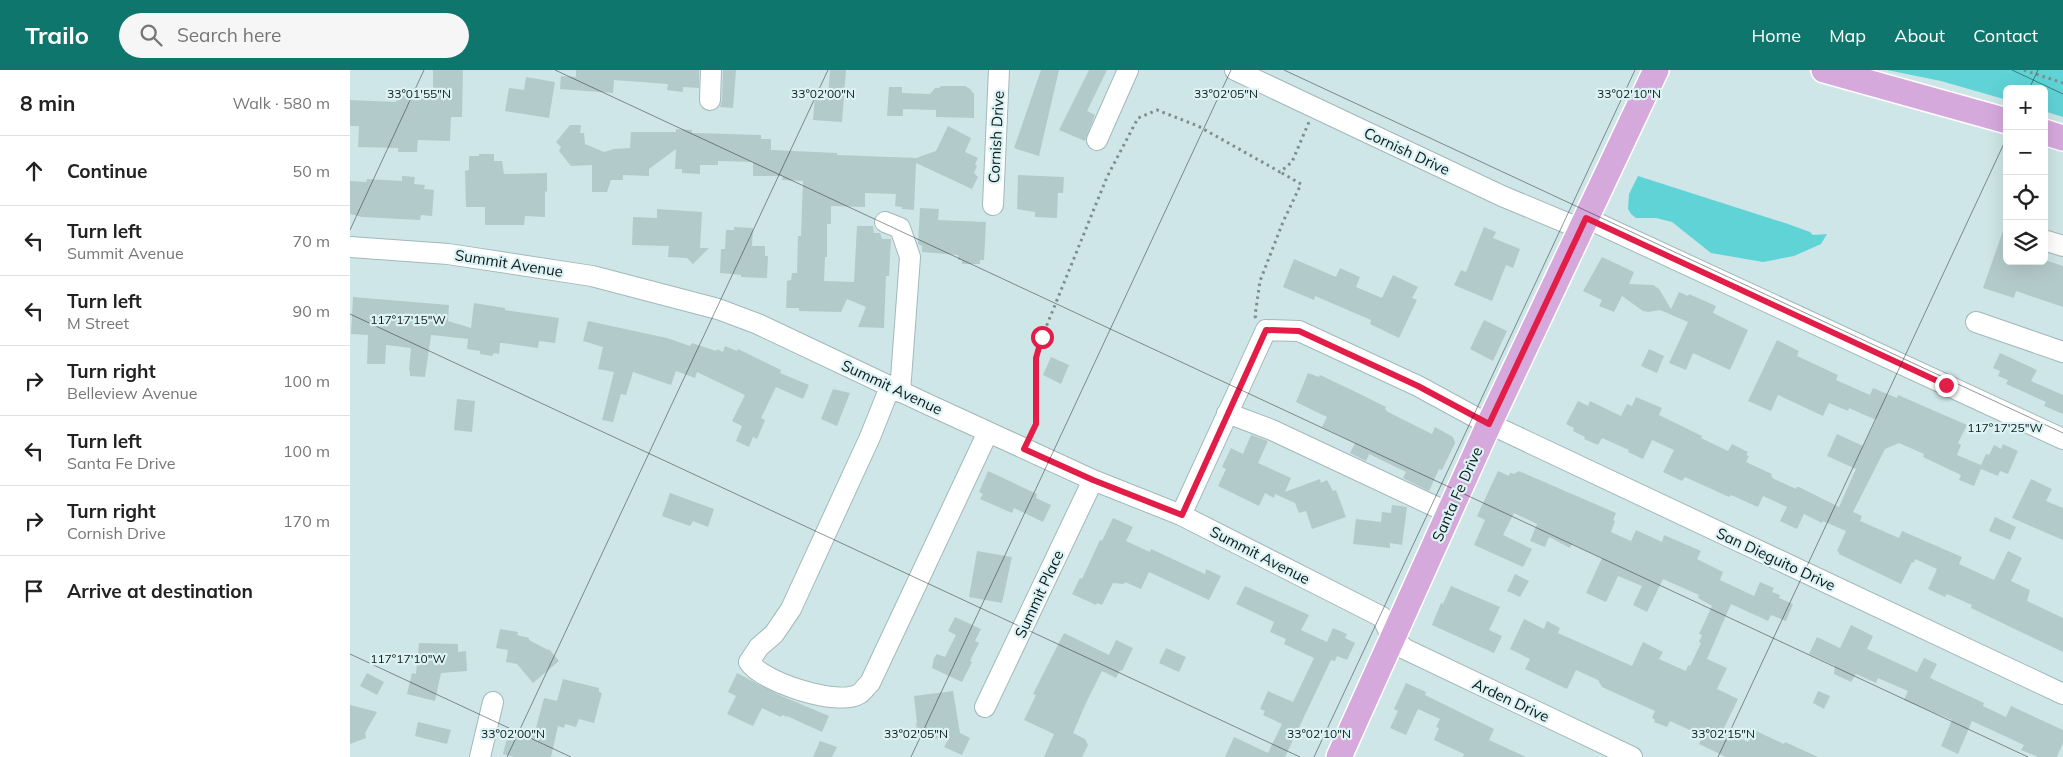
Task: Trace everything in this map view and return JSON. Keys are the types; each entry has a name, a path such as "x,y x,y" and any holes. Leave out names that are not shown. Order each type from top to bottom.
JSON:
{"main road":[{"name":"Santa Fe Drive","path":"1338,757 1489,424 1656,70"},
{"path":"1824,70 2003,120"},
{"path":"2048,133 2063,138"}],"street":[{"path":"710,100 711,70"},
{"name":"Cornish Drive","path":"993,205 999,70"},
{"path":"1097,140 1128,70"},
{"name":"Cornish Drive","path":"1235,70 1502,196 1584,223 2063,439"},
{"path":"885,222 900,228 910,257 891,394 791,609 774,634 759,647 748,662 763,676 780,684 833,698 858,695 870,683 988,432"},
{"name":"Summit Avenue","path":"350,247 448,254 592,276 718,309 758,324 891,394 988,432 1093,480 1182,515 1382,617 1392,638"},
{"path":"1976,322 2063,352"},
{"path":"1182,515 1266,330"},
{"name":"San Dieguito Drive","path":"1266,330 1299,331 1418,386 1489,424 2063,694"},
{"path":"1227,413 1272,430 1449,513"},
{"name":"Summit Place","path":"985,707 1093,480"},
{"name":"Arden Drive","path":"1392,638 1410,652 1632,757"},
{"path":"480,757 493,702"}],"path":[{"path":"2024,70 2063,83"},
{"path":"1280,172 1292,162 1308,125 1313,107"},
{"path":"1024,449 1036,424 1036,358 1042,337 1107,177 1138,118 1157,110 1198,126 1301,184 1283,222 1260,281 1254,316 1266,330"}],"shaded area":[{"path":"1887,70 2063,70 2063,117 2048,112 2048,85 2003,85 2003,99 1941,81"},
{"path":"1638,176 1788,224 1810,232 1813,235 1827,234 1821,244 1794,256 1763,262 1711,253 1672,222 1656,218 1636,218 1631,214 1628,209 1629,194"}],"building":[{"path":"433,70 463,70 462,117 451,117 450,141 418,140 417,152 398,152 398,148 358,147 359,126 350,126 350,100 396,102 398,96 433,96"},
{"path":"576,70 699,70 699,88 683,87 683,92 667,90 668,84 614,80 613,93 560,89 561,76 576,77"},
{"path":"723,70 736,70 733,108 720,107"},
{"path":"830,70 846,70 842,122 813,120 815,96 828,98"},
{"path":"1041,70 1059,70 1039,156 1014,148"},
{"path":"1089,70 1107,70 1087,111 1095,115 1085,141 1059,130"},
{"path":"526,77 555,82 549,118 505,111 509,88 524,90"},
{"path":"941,86 965,86 970,89 974,94 974,118 936,117 936,110 903,109 903,116 887,116 889,87 902,87 902,93 930,94 935,88"},
{"path":"570,125 581,125 580,133 584,133 585,144 604,152 630,148 631,132 676,132 676,129 692,130 692,133 761,135 761,139 771,139 771,150 916,158 936,151 948,126 971,138 965,152 978,158 974,173 978,177 972,189 916,163 914,210 895,206 896,194 865,193 865,207 831,206 831,224 827,224 827,257 825,257 824,281 854,282 857,226 873,226 874,233 880,233 882,239 891,239 889,276 886,276 884,328 858,327 866,307 847,299 841,312 799,311 799,308 786,308 787,281 791,280 792,273 797,273 798,236 801,236 803,181 782,180 783,176 753,176 753,162 718,161 718,165 700,165 700,174 682,173 682,169 675,169 676,149 649,169 649,176 623,175 623,180 611,180 607,192 592,192 592,165 571,166 559,151 561,147 556,142"},
{"path":"479,154 494,154 494,161 502,161 504,174 547,173 545,217 525,216 524,225 485,225 485,207 466,207 465,171 469,170 469,156 479,156"},
{"path":"1018,175 1064,177 1063,193 1058,193 1057,218 1035,217 1035,212 1017,209"},
{"path":"402,176 415,177 414,184 425,185 424,189 434,190 432,216 421,215 420,220 362,217 350,214 350,181 366,182 367,179 402,181"},
{"path":"920,208 939,209 938,220 986,222 984,260 980,260 980,264 962,264 962,260 958,260 958,255 922,252 922,246 918,244"},
{"path":"657,209 702,212 700,248 709,248 693,264 687,258 668,257 669,246 632,245 633,217 657,218"},
{"path":"734,227 753,228 752,246 765,246 765,256 768,256 767,278 741,277 741,275 720,273 721,249 725,249 726,230 734,230"},
{"path":"1484,227 1496,232 1493,238 1520,249 1513,268 1506,265 1492,301 1454,285 1461,270 1466,272"},
{"path":"2003,231 2003,265 2048,265 2048,261 2063,266 2063,307 2016,291 2014,298 1983,288"},
{"path":"1602,257 1634,272 1629,284 1653,285 1659,289 1671,309 1679,292 1688,296 1689,294 1716,306 1713,313 1748,330 1730,370 1693,353 1686,370 1669,363 1688,322 1660,310 1643,311 1622,296 1614,312 1599,306 1602,300 1583,291"},
{"path":"1294,259 1336,277 1340,268 1360,277 1356,287 1382,298 1393,275 1418,287 1412,298 1417,300 1399,338 1370,324 1371,320 1315,296 1314,300 1283,287"},
{"path":"353,297 449,305 448,321 471,328 474,303 505,308 505,310 559,318 555,343 539,341 538,348 500,343 499,354 494,353 492,356 480,354 480,351 467,349 468,339 431,335 425,377 410,376 411,348 386,345 385,364 367,364 368,335 351,334"},
{"path":"1484,320 1507,331 1493,361 1470,349"},
{"path":"588,321 667,338 690,346 692,343 716,351 717,349 723,352 725,346 737,351 738,349 781,370 780,373 809,385 803,399 776,387 761,418 765,420 757,439 753,437 749,447 736,441 742,426 732,421 745,395 697,372 695,378 676,371 671,385 633,372 626,395 621,394 613,422 602,420 614,372 598,369 603,347 583,341"},
{"path":"1777,340 1799,351 1797,356 1838,375 1836,380 1870,395 1873,388 1897,398 1898,395 1967,425 1958,443 1961,445 1957,455 1981,465 1986,454 1989,455 1994,445 2001,449 2003,444 2018,451 2008,474 2000,471 1998,476 1981,469 1974,486 1959,480 1961,475 1923,457 1924,454 1899,443 1885,449 1853,512 1862,516 1860,521 1899,538 1902,531 1962,557 1959,564 1994,580 2008,551 2022,558 2011,581 2030,590 2027,601 2063,618 2063,652 1971,608 1972,605 1947,594 1945,597 1928,589 1937,569 1915,559 1901,584 1839,554 1837,551 1846,531 1823,521 1822,523 1804,514 1797,529 1780,521 1787,507 1763,496 1758,507 1731,495 1729,497 1685,477 1682,481 1663,472 1674,450 1652,440 1643,459 1628,452 1629,450 1602,438 1598,445 1584,439 1585,437 1573,431 1574,428 1566,424 1578,401 1588,406 1590,401 1621,416 1627,404 1632,406 1636,397 1662,408 1659,415 1702,436 1701,438 1728,451 1732,444 1748,452 1746,455 1749,456 1746,462 1772,474 1771,476 1774,479 1796,489 1799,487 1839,507 1856,469 1827,456 1837,434 1863,446 1876,420 1849,408 1848,411 1829,403 1823,416 1778,395 1771,411 1748,401"},
{"path":"1649,349 1664,356 1657,373 1641,366"},
{"path":"2000,353 2037,370 2031,381 2063,395 2063,414 2044,406 2046,402 2006,384 2008,380 1998,376 2000,371 1993,368"},
{"path":"1051,357 1069,365 1061,384 1043,375"},
{"path":"1308,373 1319,377 1320,375 1360,394 1386,407 1385,409 1388,412 1432,434 1435,427 1453,437 1455,443 1442,470 1439,469 1429,491 1403,478 1406,472 1369,454 1366,461 1350,453 1355,443 1322,427 1327,417 1296,402"},
{"path":"833,389 850,393 837,426 821,419"},
{"path":"457,399 475,401 472,432 454,430"},
{"path":"1251,435 1268,441 1258,463 1291,478 1285,492 1320,479 1321,483 1327,480 1333,491 1336,490 1346,517 1312,529 1306,511 1299,513 1295,503 1275,494 1274,498 1265,493 1259,506 1218,486 1226,469 1222,467 1231,448 1243,454"},
{"path":"988,471 1037,494 1036,498 1051,505 1043,522 1014,508 1012,513 980,499 983,494 979,492"},
{"path":"1498,471 1509,476 1510,473 1514,474 1519,471 1616,513 1611,532 1631,541 1636,530 1662,542 1664,535 1701,551 1697,559 1723,572 1720,580 1754,596 1760,582 1774,588 1772,592 1780,595 1779,598 1793,604 1786,621 1771,615 1768,621 1731,604 1707,659 1727,668 1717,689 1738,699 1723,730 1748,742 1754,730 1818,757 1726,757 1699,744 1703,736 1670,721 1667,727 1654,722 1655,720 1652,718 1655,711 1602,687 1598,680 1576,670 1567,689 1525,669 1530,659 1510,649 1524,619 1544,629 1547,621 1560,628 1558,633 1632,666 1643,642 1663,652 1659,659 1686,671 1701,643 1699,642 1702,635 1699,634 1712,606 1698,598 1699,595 1663,579 1647,612 1633,605 1642,586 1618,576 1606,602 1586,593 1602,558 1572,544 1570,548 1549,537 1545,547 1530,541 1537,524 1514,513 1503,535 1532,549 1523,567 1474,545 1485,520 1477,516"},
{"path":"2031,479 2052,489 2046,501 2063,508 2063,540 2012,518"},
{"path":"670,493 714,509 708,527 693,521 690,526 662,516"},
{"path":"1392,505 1407,507 1402,545 1390,543 1390,548 1353,544 1356,519 1381,522 1382,512 1391,513"},
{"path":"1995,517 2016,527 2010,540 1989,531"},
{"path":"1113,518 1133,527 1126,541 1150,552 1151,549 1205,574 1206,569 1221,576 1209,600 1149,572 1141,589 1125,582 1124,584 1113,583 1102,605 1097,603 1096,605 1072,594 1080,578 1082,579 1100,540 1102,541"},
{"path":"977,551 1012,557 1002,603 969,597"},
{"path":"1515,574 1529,581 1520,597 1507,591"},
{"path":"1245,586 1309,615 1301,630 1327,642 1333,628 1347,634 1345,638 1355,643 1347,660 1337,656 1335,661 1331,660 1285,757 1225,757 1234,737 1268,753 1282,724 1263,715 1265,711 1260,709 1268,691 1293,702 1314,658 1284,644 1286,639 1270,632 1274,622 1236,604"},
{"path":"1451,586 1500,607 1489,630 1502,636 1494,653 1432,625 1441,603 1443,604"},
{"path":"955,617 981,629 975,641 979,643 962,682 932,668 934,658 937,654 945,657 956,635 948,631"},
{"path":"1851,625 1873,636 1867,649 1917,672 1924,658 1937,664 1930,678 1984,703 1983,706 2006,717 2011,706 2063,730 2063,743 2057,757 2038,757 2021,750 2024,745 1972,721 1958,754 1941,746 1952,720 1904,700 1908,691 1878,678 1876,683 1856,674 1851,682 1834,674 1835,666 1809,654 1817,637 1840,648"},
{"path":"500,629 518,632 517,635 529,638 529,640 549,649 559,661 533,683 517,664 506,662 508,650 496,648"},
{"path":"1064,633 1109,655 1116,640 1133,648 1122,671 1120,670 1116,678 1102,671 1086,703 1073,733 1085,739 1088,745 1082,757 1044,757 1054,734 1024,720 1036,695 1033,694"},
{"path":"419,643 458,644 458,652 466,651 467,671 441,673 435,701 407,694 412,673 416,674"},
{"path":"1166,648 1186,657 1179,672 1159,663"},
{"path":"367,673 384,682 377,695 360,686"},
{"path":"737,673 779,695 829,716 822,732 787,716 782,715 781,717 762,708 753,726 727,714 736,696 728,692"},
{"path":"563,679 599,688 599,692 602,693 594,723 579,719 576,727 565,724 564,728 558,726 551,757 514,757 503,754 509,730 534,735 544,698 557,701"},
{"path":"1406,683 1426,692 1425,695 1494,729 1489,740 1526,757 1463,757 1464,754 1434,740 1439,728 1436,727 1440,719 1418,709 1406,735 1390,728 1398,711 1394,709"},
{"path":"953,691 960,733 970,738 962,755 944,747 950,736 928,740 928,737 918,738 914,696"},
{"path":"1818,691 1830,696 1824,709 1813,703"},
{"path":"350,705 377,712 365,733 366,738 350,744"},
{"path":"418,722 451,730 447,744 415,736"},
{"path":"820,741 837,747 832,757 813,757"}],"route":[{"path":"1042,337 1036,358 1036,424 1024,449 1093,480 1182,515 1266,330 1299,331 1418,386 1489,424 1586,218 1946,385"}]}
